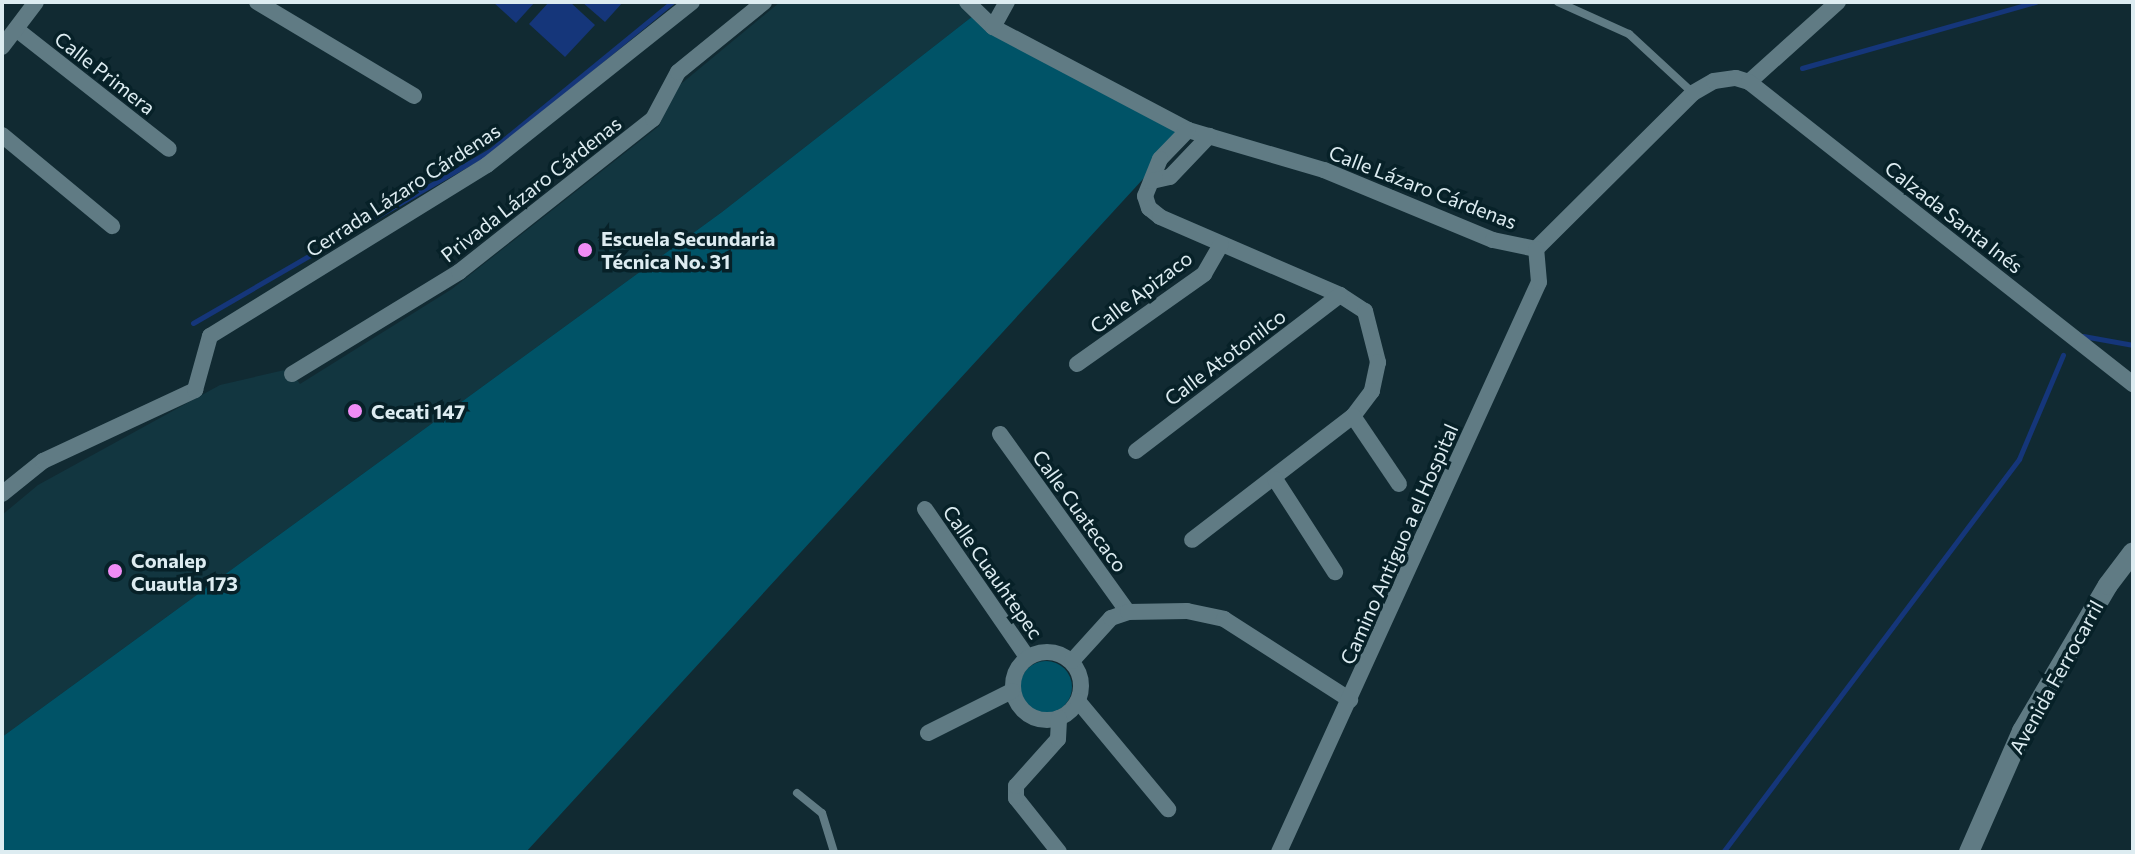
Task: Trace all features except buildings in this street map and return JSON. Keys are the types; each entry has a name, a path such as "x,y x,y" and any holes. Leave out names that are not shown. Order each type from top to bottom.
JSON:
{"street":[{"path":"2,47 36,2"},
{"path":"257,2 414,96"},
{"name":"Cerrada Lázaro Cárdenas","path":"2,494 43,461 195,390 210,336 487,165 692,2"},
{"name":"Privada Lázaro Cárdenas","path":"292,374 459,272 653,119 678,72 764,2"},
{"path":"967,2 993,27 1188,130 1209,136 1170,177 1152,181"},
{"path":"1749,82 1838,2"},
{"path":"993,27 1004,4"},
{"name":"Calle Primera","path":"16,29 169,149"},
{"name":"Calle Lázaro Cárdenas","path":"1209,136 1324,170 1493,240 1536,249 1693,93 1722,79 1749,82"},
{"name":"Calzada Santa Inés","path":"1749,82 2133,384"},
{"path":"1188,130 1160,159 1145,196 1149,208 1221,244 1340,295 1365,311 1378,362 1372,391 1353,416 1192,540"},
{"path":"2,135 112,226"},
{"name":"Calle Apizaco","path":"1077,364 1204,274 1221,244"},
{"name":"Camino Antiguo a el Hospital","path":"1279,852 1539,282 1536,249"},
{"name":"Calle Atotonilco","path":"1136,451 1340,295"},
{"path":"1353,416 1399,484"},
{"name":"Calle Cuatecaco","path":"1000,434 1128,612"},
{"path":"1275,479 1335,572"},
{"name":"Calle Cuauhtepec","path":"925,509 1027,657"},
{"name":"Avenida Ferrocarril","path":"1969,852 2022,731 2108,585 2133,552"},
{"path":"1072,661 1111,618 1128,612 1187,611 1224,619 1350,700"},
{"path":"1059,718 1029,715 1012,691 1015,672 1027,657 1050,651 1072,661 1081,680 1078,701 1059,718 1058,739 1048,755 1016,786 1016,798 1059,852"},
{"path":"928,733 1012,691"},
{"path":"1078,701 1168,809"}],"lane":[{"path":"1558,2 1629,34 1693,93"},
{"path":"797,793 822,813 834,852"}],"shaded area":[{"path":"780,2 964,2 978,12 722,212 2,737 2,515 38,485 220,385 289,369 300,384 452,289 659,126 676,88"},
{"path":"978,12 1188,130 526,852 2,852 2,737 722,212"},
{"path":"1046,661 1065,668 1072,687 1065,706 1046,713 1027,706 1020,687 1027,668"}],"water":[{"path":"493,2 535,2 516,23"},
{"path":"549,2 570,2 595,25 565,57 529,24"},
{"path":"582,2 623,2 605,22"}],"waterway":[{"path":"193,323 490,151 672,2"},
{"path":"1802,68 2036,2"},
{"path":"2083,336 2133,345"},
{"path":"1723,852 2019,459 2063,355"}],"place":[{"name":"Escuela Secundaria Técnica No. 31","path":"585,250"},
{"name":"Cecati 147","path":"355,411"},
{"name":"Conalep Cuautla 173","path":"115,571"}]}
